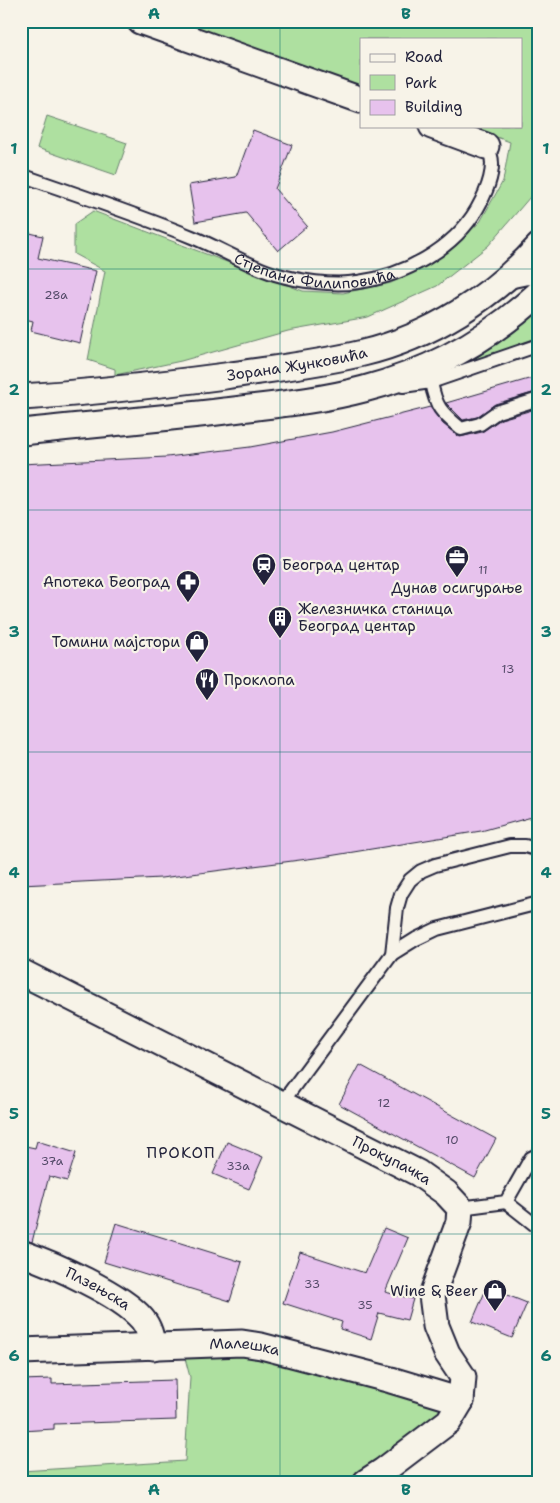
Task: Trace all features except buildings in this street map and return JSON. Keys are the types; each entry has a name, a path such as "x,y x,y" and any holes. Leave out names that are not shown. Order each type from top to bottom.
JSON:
{"street":[{"path":"140,21 360,100"},
{"name":"Стјепана Филиповића","path":"437,128 486,146"},
{"name":"Зорана Жунковића","path":"21,397 157,385 274,369 364,353 392,345 424,331 490,292 518,268 539,246"},
{"path":"21,432 162,419 305,401 366,389 418,371 454,355 506,322 539,293"},
{"name":"Прокупачка","path":"21,972 418,1173 446,1193 460,1208"},
{"path":"366,1482 449,1421 461,1401 463,1377 447,1353 436,1326 432,1295 459,1222 460,1208"},
{"name":"Плзењска","path":"21,1253 76,1276 128,1306 143,1320 150,1333 153,1347"},
{"name":"Малешка","path":"21,1351 242,1343 261,1346 391,1380 461,1401"}],"lane":[{"name":"Стјепана Филиповића","path":"21,174 193,237 243,262 276,274 302,280 342,283 374,279 404,269 454,239 471,218 488,184 492,159 490,151 486,146"},
{"path":"490,292 511,281 528,278 539,279"},
{"path":"366,389 400,387 431,382 539,346"},
{"path":"431,382 435,401 443,413 461,429 480,424 497,412 539,399"},
{"path":"392,954 397,908 401,894 410,880 421,870 510,846 525,846 539,850"},
{"path":"280,1104 392,954 437,929 539,903"},
{"path":"506,1202 531,1158 539,1154"},
{"path":"460,1208 506,1202 539,1228"}],"green space":[{"path":"175,21 539,21 539,182 530,197 488,246 437,286 368,317 288,331 181,361 115,375 115,369 88,360 105,271 74,254 74,224 93,211 303,291 343,293 391,283 440,257 480,222 503,181 510,142 472,128 522,128 522,38 360,38 360,88"},
{"path":"47,116 127,143 116,175 37,148"},
{"path":"539,312 539,342 461,368 513,333"},
{"path":"261,1341 448,1409 373,1468 349,1482 21,1482 21,1471 185,1461 190,1377 181,1343"}],"place":[{"name":"Дунав осигурање","path":"457,578"},
{"name":"Београд центар","path":"264,586"},
{"name":"Апотека Београд","path":"188,603"},
{"name":"Железничка станица Београд центар","path":"280,639"},
{"name":"Томини мајстори","path":"197,663"},
{"name":"Проклопа","path":"207,701"},
{"name":"Wine & Beer","path":"495,1312"}],"district":[{"name":"ПРОКОП","path":"181,1152"}]}
